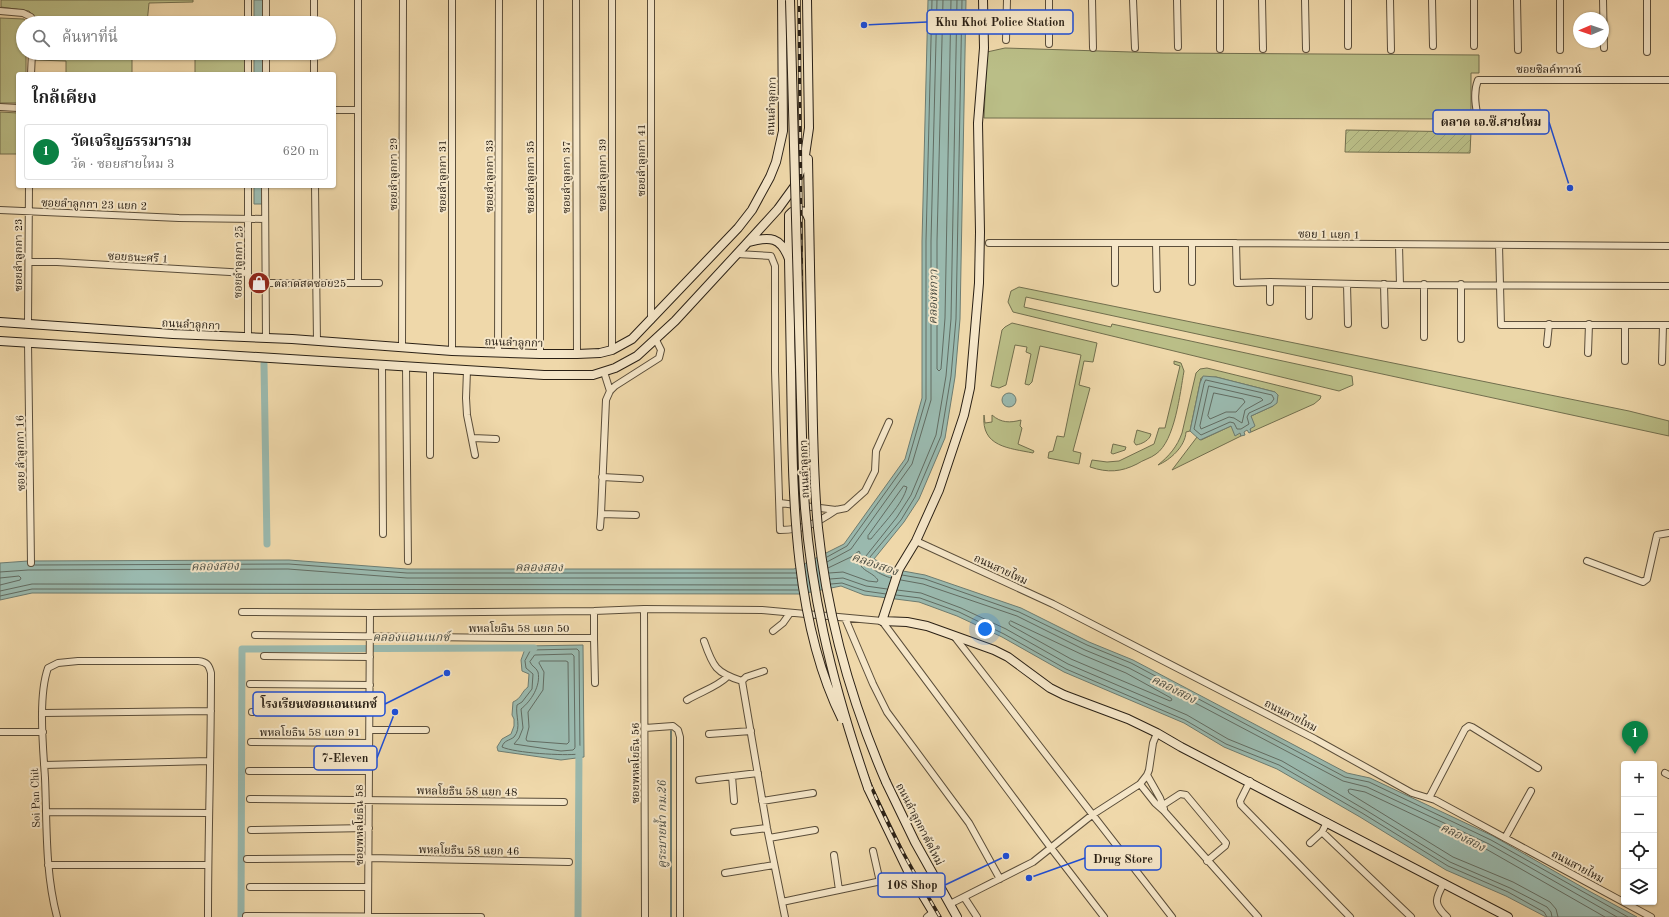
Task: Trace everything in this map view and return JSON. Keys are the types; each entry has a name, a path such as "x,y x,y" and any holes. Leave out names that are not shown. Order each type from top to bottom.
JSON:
{"main road":[{"name":"ถนนลำลูกกา","path":"0,322 317,341 452,351 577,354 600,353 612,350 632,339 738,228 752,210 770,177 776,162 783,131 782,0"},
{"name":"ถนนลำลูกกา","path":"790,0 804,497 810,562 817,605 849,734 868,788 899,853 932,916"},
{"name":"ถนนลำลูกกา","path":"0,341 406,367 575,375 593,375 627,363 656,340 778,209 794,187 804,162 809,128 807,0"},
{"path":"983,0 984,48 978,123 980,232 979,283 970,388 964,415 942,482 916,541 899,569 882,621 907,622 927,626 1001,654 1050,688 1064,695 1128,719 1157,733 1181,747 1250,781 1508,917"},
{"name":"ถนนลำลูกกา","path":"807,146 815,494 818,528 825,582 846,674 863,726 886,782"},
{"path":"809,220 806,212 800,210 792,212 789,215 791,371 797,538 811,627 829,692 849,734"},
{"path":"748,242 759,239 772,239 784,245 789,258"},
{"name":"ถนนลำลูกกาตัดใหม่","path":"886,782 915,842 958,917"}],"street":[{"path":"248,0 248,16"},
{"path":"266,0 266,16"},
{"path":"314,0 314,16"},
{"path":"358,0 358,283"},
{"name":"ซอยลำลูกกา 29","path":"402,348 404,0"},
{"name":"ซอยลำลูกกา 31","path":"452,0 452,351"},
{"name":"ซอยลำลูกกา 33","path":"498,352 499,0"},
{"name":"ซอยลำลูกกา 35","path":"540,0 540,354"},
{"name":"ซอยลำลูกกา 37","path":"576,0 577,354"},
{"name":"ซอยลำลูกกา 39","path":"612,0 612,350"},
{"name":"ซอยลำลูกกา 41","path":"650,0 651,320"},
{"path":"1006,40 1007,0"},
{"path":"1049,0 1050,44"},
{"path":"1092,0 1093,48"},
{"path":"1133,0 1135,48"},
{"path":"1177,0 1178,47"},
{"path":"1220,0 1220,49"},
{"path":"1262,0 1263,49"},
{"path":"1305,0 1306,49"},
{"path":"1348,0 1348,46"},
{"path":"1390,0 1391,50"},
{"path":"1432,0 1433,46"},
{"path":"1474,0 1474,46"},
{"path":"1517,0 1518,50"},
{"path":"1560,0 1560,50"},
{"path":"1603,0 1603,12"},
{"path":"1647,0 1647,52"},
{"path":"0,12 22,13 26,16"},
{"path":"31,72 32,60"},
{"path":"248,60 248,72"},
{"path":"266,60 266,72"},
{"path":"314,60 314,72"},
{"name":"ซอยซิลค์ทาวน์","path":"1480,128 1475,103 1475,86 1478,80 1669,80"},
{"path":"0,107 16,108"},
{"path":"336,110 358,110"},
{"name":"ซอยลำลูกกา 23","path":"28,324 29,188"},
{"name":"ซอยลำลูกกา 25","path":"248,188 248,338"},
{"path":"265,188 266,338"},
{"path":"315,188 318,283 317,341"},
{"name":"ซอยลำลูกกา 23 แยก 2","path":"0,210 159,217 248,220 265,219"},
{"name":"ซอย 1 แยก 1","path":"989,243 1669,246"},
{"path":"1236,243 1237,283 1270,282 1309,284 1669,286"},
{"path":"1115,244 1115,283"},
{"path":"1156,244 1157,289"},
{"path":"1192,244 1192,282"},
{"path":"1399,245 1400,284"},
{"path":"1499,245 1501,325 1666,325 1662,362"},
{"path":"737,254 771,256 775,266 775,371 780,530 804,528 822,520 836,510"},
{"name":"ซอยธนะศรี 1","path":"29,262 57,262 247,273"},
{"path":"1270,282 1270,302"},
{"path":"266,283 379,283"},
{"path":"1309,284 1309,316"},
{"path":"1347,284 1348,324"},
{"path":"1384,284 1385,325"},
{"path":"1424,284 1424,337"},
{"path":"1461,284 1461,339"},
{"path":"1547,344 1549,324"},
{"path":"1588,353 1589,324"},
{"path":"1625,325 1625,361"},
{"path":"600,527 606,400 610,391 615,386 659,358 661,350 656,340"},
{"name":"ซอย ลำลูกกา 16","path":"28,343 31,563"},
{"path":"382,365 383,534"},
{"path":"406,367 408,561"},
{"path":"430,368 430,455"},
{"path":"467,370 467,415 473,438 475,455"},
{"path":"604,372 610,391"},
{"path":"780,504 836,510 846,508 865,491 875,471 876,451 889,422"},
{"path":"473,438 496,439"},
{"path":"602,477 640,479"},
{"path":"601,514 636,515"},
{"path":"1587,561 1643,582 1647,579 1657,535 1669,533"},
{"name":"ถนนสายไหม","path":"916,541 1053,604 1315,739 1412,793 1435,800 1651,917"},
{"path":"242,612 370,613 594,611 644,609 762,610 882,621 1104,917"},
{"name":"ซอยพหลโยธิน 56","path":"644,609 645,917"},
{"path":"594,611 595,683"},
{"name":"ซอยพหลโยธิน 58","path":"368,917 370,613"},
{"path":"773,631 783,623 790,613"},
{"path":"845,618 873,684 888,712 969,823 1000,879"},
{"name":"พหลโยธิน 58 แยก 50","path":"255,635 594,638"},
{"path":"954,636 1172,917"},
{"path":"704,642 711,661 727,677 742,681 764,671"},
{"path":"264,656 370,655"},
{"name":"Soi Pan Chit","path":"57,917 53,901 48,865 44,765 44,678 48,668 58,663 78,661 205,662 209,666 211,673 211,711"},
{"path":"687,700 709,688 716,686 727,677"},
{"path":"742,681 762,801 785,917"},
{"path":"250,684 370,685"},
{"path":"43,713 211,711 208,917"},
{"path":"252,712 370,713"},
{"path":"645,728 674,726 678,730 680,737 680,917"},
{"path":"1429,798 1465,729 1469,726 1472,726 1538,768"},
{"path":"370,730 426,730"},
{"path":"709,734 751,731"},
{"path":"0,732 43,732"},
{"path":"950,904 1033,862 1092,815 1140,784 1147,775 1153,743 1157,733"},
{"name":"พหลโยธิน 58 แยก 91","path":"251,742 370,742"},
{"path":"44,765 210,761"},
{"path":"248,771 369,772"},
{"path":"699,780 758,772"},
{"path":"1147,775 1160,798 1162,808"},
{"path":"732,776 734,801"},
{"path":"1250,781 1240,801 1241,805 1350,917"},
{"path":"1140,784 1155,803 1162,808 1258,917"},
{"path":"1505,838 1531,791"},
{"path":"762,801 813,793"},
{"path":"1162,808 1180,794 1186,795 1225,841 1224,846 1208,861"},
{"name":"พหลโยธิน 58 แยก 48","path":"250,799 564,802"},
{"path":"46,812 209,812"},
{"path":"1310,843 1322,832 1327,822"},
{"path":"251,830 369,828"},
{"path":"734,832 767,828"},
{"path":"769,838 815,830"},
{"path":"1322,832 1411,917"},
{"path":"873,851 880,882"},
{"path":"834,855 839,890"},
{"name":"พหลโยธิน 58 แยก 46","path":"246,859 369,858 569,862"},
{"path":"48,865 208,865"},
{"path":"725,873 774,865"},
{"path":"782,902 891,880"},
{"path":"1444,883 1436,897 1438,909 1447,917"},
{"path":"250,887 368,887"},
{"path":"964,897 976,917"},
{"path":"246,916 481,917"}],"green space":[{"path":"1,0 193,0 193,2 149,3 148,16 34,16 29,11 1,7"},
{"path":"0,18 16,19 16,60 26,60 26,72 16,72 16,103 0,103"},
{"path":"1005,48 1163,53 1479,55 1479,73 1471,73 1471,119 984,118 987,52"},
{"path":"35,60 132,60 132,72 66,72 66,61"},
{"path":"195,60 245,60 245,72 195,72"},
{"path":"0,112 16,113 16,154 0,154"},
{"path":"1346,130 1471,132 1470,153 1345,152"},
{"path":"1019,287 1629,411 1669,421 1669,436 1026,297 1024,307 1111,327 1112,324 1352,376 1353,385 1339,391 1013,312 1008,302 1011,291"},
{"path":"1012,323 1097,343 1093,362 1084,361 1079,385 1090,388 1073,451 1081,453 1079,464 1048,458 1049,452 1053,451 1057,436 1064,437 1081,355 1040,346 1032,382 1029,385 1025,384 1031,354 1026,352 1027,347 1015,345 1006,385 999,388 991,386 1002,330"},
{"path":"1174,361 1181,363 1184,371 1176,416 1168,439 1162,448 1152,457 1125,469 1109,471 1090,467 1092,460 1107,462 1119,461 1154,444 1159,428 1165,428 1180,366 1174,364"},
{"path":"1207,368 1321,396 1320,399 1314,404 1251,432 1251,416 1273,406 1278,395 1275,392 1216,377 1201,378 1190,431 1186,432 1180,448 1167,460 1158,465 1166,458 1178,443 1182,433 1196,373 1200,369"},
{"path":"984,415 985,423 992,422 992,415 999,420 1006,422 1021,420 1020,426 1022,428 1018,444 1034,451 1033,453 1006,447 992,440 987,434 984,426"},
{"path":"1231,426 1240,433 1241,436 1172,470 1197,437 1201,440"},
{"path":"1137,430 1151,434 1149,438 1141,444 1136,445 1134,442"},
{"path":"1113,444 1126,447 1125,450 1113,454 1111,453"}],"water":[{"path":"254,0 263,0 263,16 254,16"},
{"path":"928,0 966,0 960,319 955,377 945,438 919,499 904,522 874,559 892,569 925,575 1021,608 1089,642 1133,660 1347,773 1370,778 1493,836 1637,917 1546,917 1506,896 1446,870 1360,817 1277,769 1224,747 1184,723 1064,672 1002,637 957,616 919,602 864,595 841,586 801,594 32,593 0,600 0,563 28,561 289,560 407,569 794,569 844,544 905,459 922,398 922,241"},
{"path":"254,60 263,60 263,72 254,72"},
{"path":"254,188 263,188 263,204 254,204"},
{"path":"1203,376 1216,377 1275,392 1278,395 1277,403 1251,416 1255,426 1250,429 1251,432 1249,433 1247,430 1244,432 1245,435 1241,436 1240,433 1235,436 1231,426 1200,440 1190,431 1200,383"},
{"path":"1006,393 1012,393 1016,397 1016,403 1012,407 1006,407 1002,403 1002,397"},
{"path":"583,645 584,757 561,760 498,751 497,747 502,739 511,734 514,726 514,719 512,715 513,702 518,699 528,687 529,674 522,671 521,660 526,646"}],"waterway":[{"path":"264,364 267,544"},
{"name":"คลองแอนเนกซ์","path":"241,917 242,649 534,648"},
{"name":"คูระบายน้ำ กม.26","path":"671,731 671,917"},
{"name":"คลองแอนเนกซ์","path":"578,917 579,749"}],"railway":[{"path":"799,0 804,454 809,531 818,609 832,673 847,723 865,772 886,820 913,871 940,917"}],"place":[{"name":"Khu Khot Police Station","path":"864,25"},
{"name":"ตลาด เอ.ซ๊.สายไหม","path":"1570,188"},
{"name":"ตลาดสดซอย25","path":"259,283"},
{"name":"โรงเรียนซอยแอนเนกซ์","path":"447,673"},
{"name":"7-Eleven","path":"395,712"},
{"name":"วัดเจริญธรรมาราม","path":"1635,754"},
{"name":"108 Shop","path":"1006,856"},
{"name":"Drug Store","path":"1029,878"}],"water label":[{"name":"คลองหกวา","path":"933,297"},
{"name":"คลองสอง","path":"875,564"},
{"name":"คลองสอง","path":"215,566"},
{"name":"คลองสอง","path":"539,567"},
{"name":"คลองสอง","path":"1174,689"},
{"name":"คลองสอง","path":"1463,837"}]}
